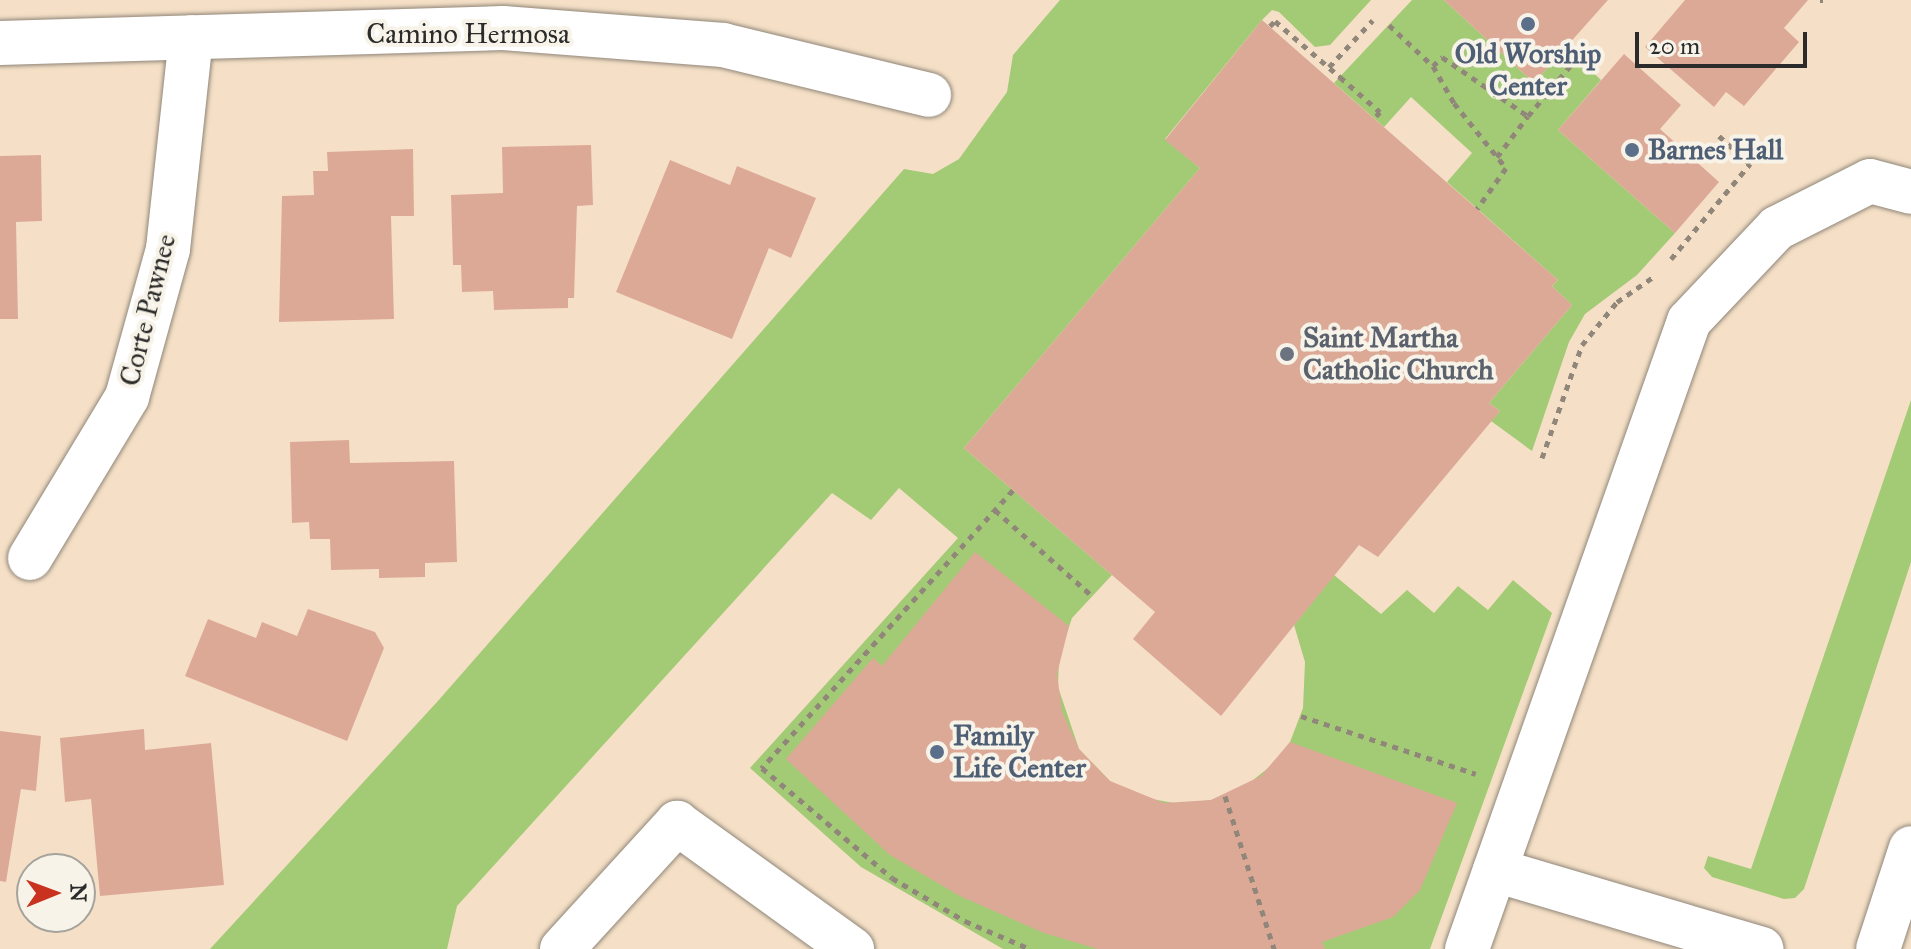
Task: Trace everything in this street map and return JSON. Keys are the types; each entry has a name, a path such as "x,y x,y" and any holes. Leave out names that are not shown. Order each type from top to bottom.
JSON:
{"street":[{"name":"Camino Hermosa","path":"0,43 503,28 723,45 929,95"},
{"name":"Corte Pawnee","path":"30,558 127,397 168,249 191,37"},
{"path":"1467,949 1689,321 1777,228 1870,181 1911,192"},
{"path":"562,949 677,823 852,949"},
{"path":"1878,949 1911,848"},
{"path":"1495,870 1762,949"}],"path":[{"path":"1329,67 1373,20"},
{"path":"1270,26 1275,21 1380,112 1374,118"},
{"path":"1389,25 1433,66 1506,168 1477,209"},
{"path":"1433,66 1442,57 1528,116"},
{"path":"1496,157 1577,58"},
{"path":"1542,458 1587,338 1617,302 1664,269 1750,164 1718,135"},
{"path":"1013,490 762,768 892,878 965,921 1030,949"},
{"path":"995,510 1090,594"},
{"path":"1301,716 1484,777"},
{"path":"1225,796 1274,949"}],"green space":[{"path":"1060,0 1371,0 1330,45 1315,47 1279,12 1272,10 1262,20 1165,139 1200,168 964,448 1112,575 1072,618 1059,657 1058,687 1079,749 1110,781 1140,797 1180,804 1211,800 1243,788 1272,765 1290,742 1303,708 1305,662 1294,625 1334,575 1381,614 1407,590 1434,613 1458,586 1488,610 1513,580 1552,613 1430,949 1003,949 861,867 750,768 958,538 899,488 871,520 832,493 457,906 447,949 210,949 437,702 904,169 933,174 959,159 1007,92 1013,55"},
{"path":"1412,0 1444,0 1534,83 1566,47 1601,80 1558,130 1675,233 1637,275 1585,314 1569,342 1532,451 1491,421 1500,411 1489,403 1572,305 1552,286 1558,280 1447,182 1472,153 1411,97 1384,127 1334,83"},
{"path":"1911,400 1911,562 1804,889 1795,898 1784,899 1712,877 1704,868 1708,856 1751,869"}],"building":[{"name":"Old Worship Center","path":"1444,0 1608,0 1534,83"},
{"path":"1685,0 1808,0 1784,28 1799,42 1744,106 1726,92 1714,107 1645,47"},
{"name":"Saint Martha Catholic Church","path":"1262,20 1558,280 1552,286 1572,305 1489,403 1500,411 1378,557 1359,545 1221,716 1133,639 1155,612 964,448 1200,168 1165,140"},
{"name":"Barnes Hall","path":"1624,54 1681,105 1660,129 1719,182 1675,233 1558,130"},
{"path":"591,145 593,205 577,206 574,298 568,298 568,308 494,310 493,291 462,292 461,265 453,265 451,195 503,193 502,147"},
{"path":"413,149 414,216 391,216 394,319 279,322 282,196 314,195 313,171 328,171 327,152"},
{"path":"41,155 42,221 16,222 18,319 0,319 0,156"},
{"path":"670,160 730,185 737,166 816,198 791,258 769,248 732,339 616,292"},
{"path":"349,440 350,463 454,461 457,562 425,563 425,577 379,578 379,569 331,570 330,539 310,539 309,522 292,523 290,442"},
{"name":"Family Life Center","path":"975,552 1069,626 1057,674 1062,711 1079,749 1110,781 1164,803 1211,800 1261,776 1290,742 1457,803 1420,890 1393,917 1322,942 1325,949 1098,949 1044,933 960,896 890,855 786,759 873,658 882,666"},
{"path":"308,609 375,632 384,648 347,741 185,676 208,619 256,638 262,622 297,636"},
{"path":"144,729 145,750 211,743 224,885 100,896 91,799 65,802 60,738"},
{"path":"0,731 41,736 36,791 21,789 6,882 0,881"}],"place":[{"name":"Old Worship Center","path":"1528,24"},
{"name":"Barnes Hall","path":"1632,150"},
{"name":"Saint Martha Catholic Church","path":"1287,354"},
{"name":"Family Life Center","path":"937,752"}]}
